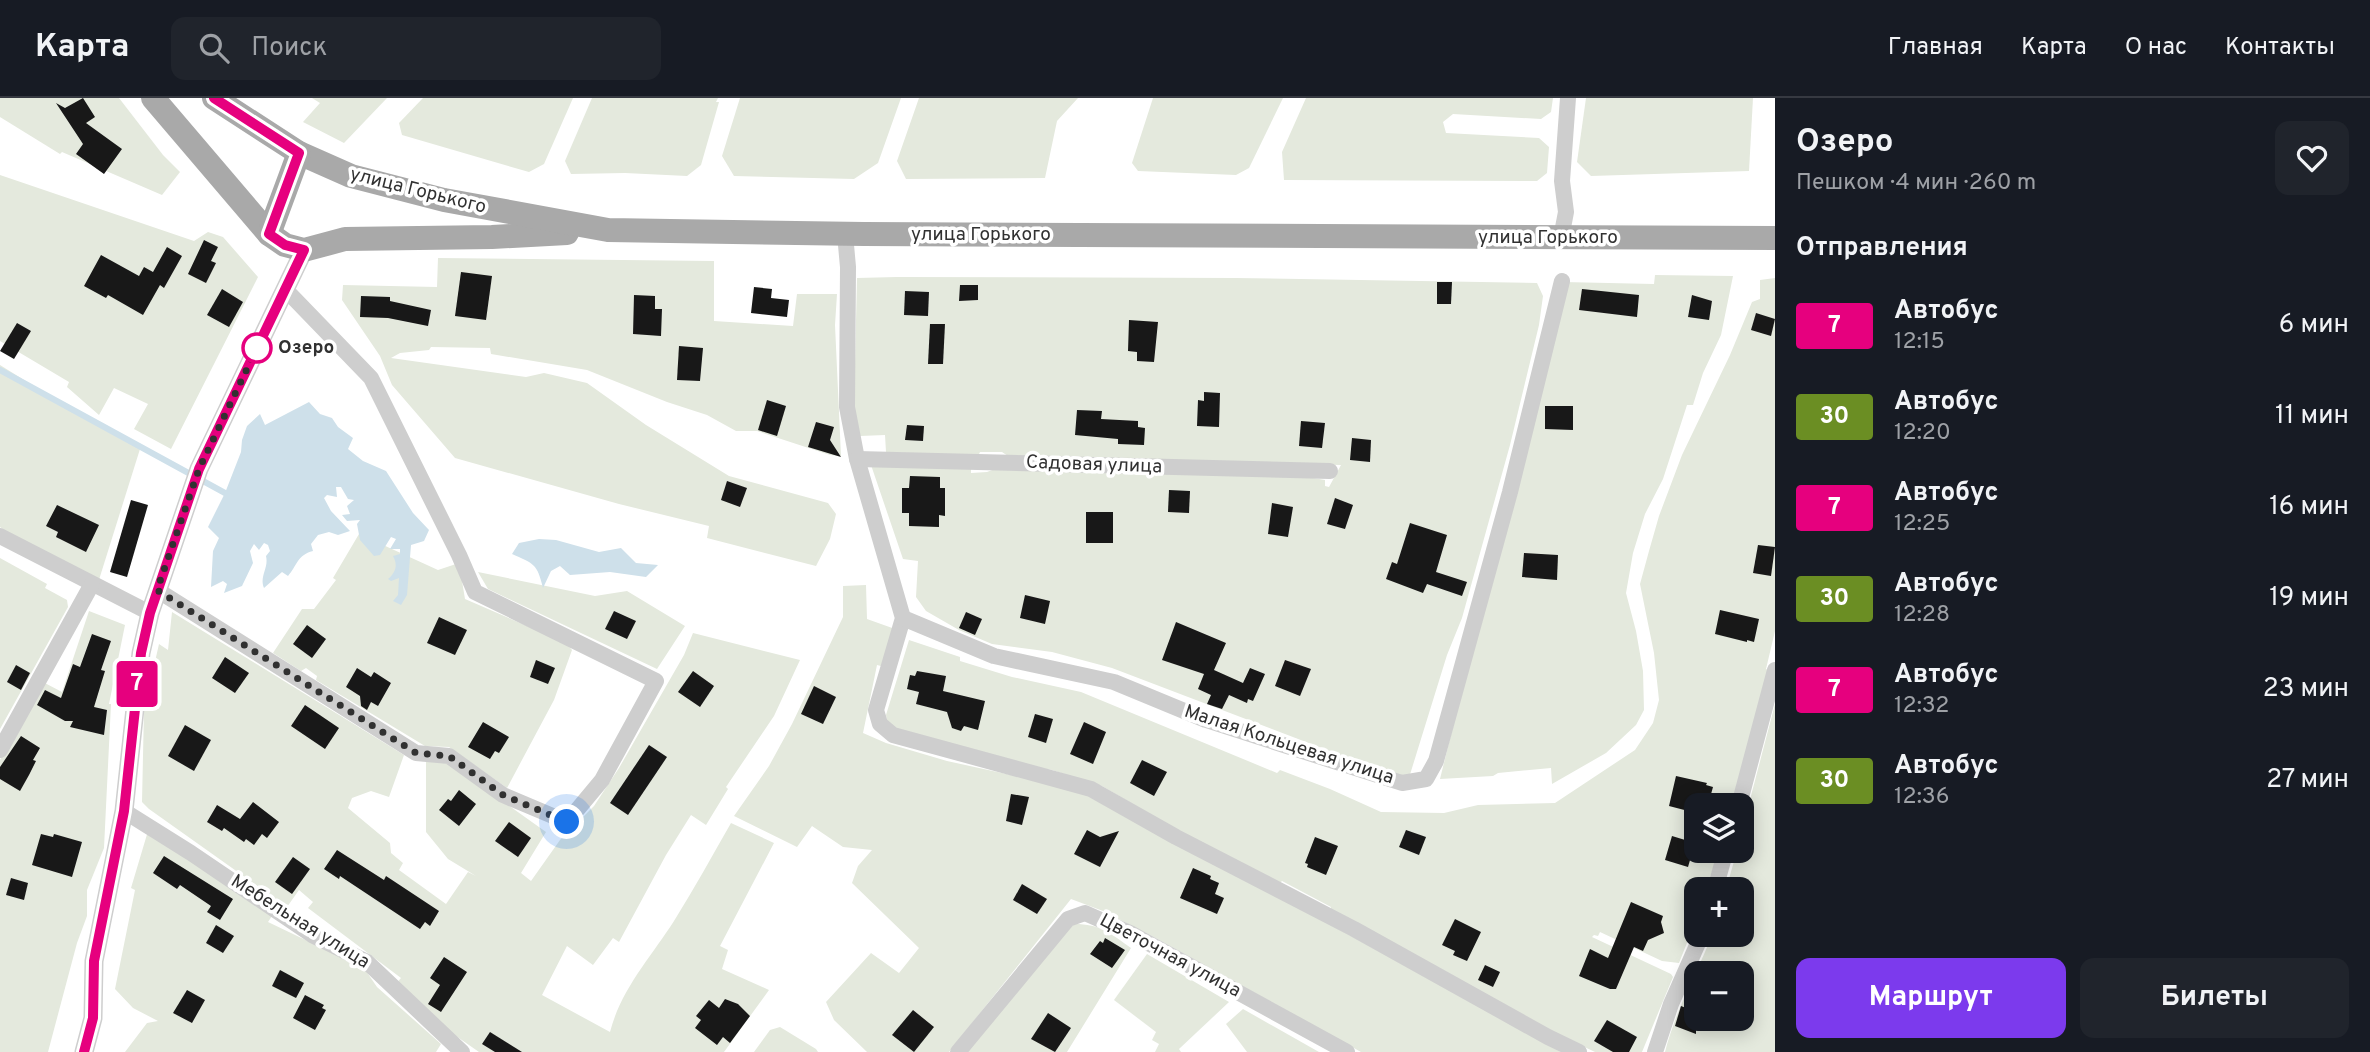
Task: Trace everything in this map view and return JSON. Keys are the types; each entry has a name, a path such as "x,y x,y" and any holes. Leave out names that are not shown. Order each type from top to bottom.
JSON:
{"main road":[{"path":"153,98 269,234 285,245 304,250 345,239 492,237 608,230"},
{"name":"улица Горького","path":"214,98 299,153 351,176 444,200 608,230 845,234 1775,238"},
{"path":"269,234 299,153"}],"street":[{"path":"1560,238 1566,212 1562,181 1568,98"},
{"path":"845,234 848,267 847,407 857,459 903,618 876,709 880,724 893,735 1091,789 1176,837 1354,929 1548,1038 1579,1052"},
{"path":"84,1052 93,1018 94,961 124,811 141,653 150,613 199,469 304,250"},
{"name":"Малая Кольцевая улица","path":"903,618 994,656 1114,682 1206,720 1402,783 1426,779 1436,761 1510,492 1562,281"},
{"path":"157,590 416,753 449,756 503,795 567,822 601,780 656,681 475,592 371,378 285,289"},
{"name":"Садовая улица","path":"857,459 1330,471"},
{"path":"0,536 150,613"},
{"path":"0,750 92,584"},
{"path":"1742,793 1775,670"},
{"name":"Мебельная улица","path":"124,811 312,935 367,962 462,1052"},
{"name":"Цветочная улица","path":"958,1052 1068,919 1085,913 1130,933 1347,1052"},
{"path":"1655,1052 1671,1003 1697,947"}],"shaded area":[{"path":"0,98 119,98 163,155 180,172 162,195 62,152 60,154 0,117"},
{"path":"312,98 387,98 344,143 303,122 320,103"},
{"path":"423,98 573,98 544,164 529,172 402,135 399,123"},
{"path":"592,98 718,98 701,165 687,176 571,174 565,161"},
{"path":"740,98 901,98 878,163 854,179 734,176 722,156"},
{"path":"919,98 1078,98 1057,121 1045,178 906,179 897,161"},
{"path":"1153,98 1283,98 1249,168 1236,175 1138,171 1132,163"},
{"path":"1306,98 1553,98 1551,112 1541,119 1453,114 1443,122 1446,133 1539,138 1549,147 1547,173 1537,181 1284,180 1282,152"},
{"path":"1586,98 1753,98 1749,171 1591,176 1577,162"},
{"path":"0,175 194,241 208,232 223,237 258,277 171,449 134,429 148,404 114,388 99,415 67,387 69,382 0,341"},
{"path":"438,258 714,261 714,321 793,326 797,294 837,294 835,325 841,456 830,455 757,431 736,431 707,415 587,370 491,354 490,348 431,347 429,350 400,353 391,358 526,377 544,373 587,383 646,425 729,476 828,503 836,514 830,539 816,566 707,538 709,526 455,458 392,385 380,356 342,300 343,285 437,287"},
{"path":"1655,275 1733,276 1721,335 1703,373 1693,405 1687,405 1663,479 1645,514 1633,553 1626,593 1643,671 1644,710 1636,725 1606,753 1552,784 1551,768 1498,773 1493,776 1440,779 1563,282 1654,284"},
{"path":"857,278 1235,278 1537,283 1543,296 1539,325 1510,445 1462,618 1447,655 1408,781 1112,668 1052,652 992,644 959,630 926,611 916,597 918,561 903,559 871,465 971,467 971,473 987,472 1000,467 1313,478 1325,480 1325,486 1329,487 1341,465 1011,458 1002,452 980,452 978,456 886,452 885,435 860,436 854,407"},
{"path":"1775,278 1775,631 1766,669 1768,670 1735,793 1684,793 1684,863 1715,863 1710,877 1684,877 1685,947 1679,963 1662,961 1600,932 1598,936 1592,937 1673,977 1642,1052 1595,1052 1555,1033 1330,910 1331,907 1172,827 1102,786 1052,770 1000,761 897,730 887,721 886,715 909,640 960,657 960,661 1012,677 1081,692 1277,773 1280,770 1330,789 1381,812 1444,813 1478,805 1555,803 1635,750 1653,723 1659,700 1654,653 1640,584 1659,516 1682,455 1752,302 1760,299 1760,280"},
{"path":"0,365 140,449 98,583 27,547 0,527"},
{"path":"359,534 438,570 459,563 465,599 566,643 572,650 554,700 507,788 449,747 425,746 316,680 317,676 306,668 301,671 273,653 302,609 314,609 336,580 333,578"},
{"path":"0,558 47,584 45,588 67,600 68,607 0,729"},
{"path":"478,572 595,596 627,591 685,626 657,669 488,589"},
{"path":"866,585 867,619 895,629 881,666 877,665 863,733 886,743 947,761 1076,789 1297,906 1561,1052 1361,1052 1152,936 1103,911 1071,899 949,1052 867,1052 834,1020 826,1002 871,953 899,973 919,948 852,883 858,866 872,850 843,847 812,826 797,847 734,816 769,766 843,617 843,586"},
{"path":"89,611 125,625 109,704 104,848 87,890 87,916 77,943 48,1052 0,1052 0,760 41,681 62,692"},
{"path":"172,612 404,755 389,797 371,791 352,798 348,808 390,843 391,853 403,863 399,870 446,904 468,872 476,876 448,859 426,832 426,760 450,764 546,832 521,873 531,881 560,840 594,806 619,768 684,655 693,633 800,660 774,716 726,787 728,789 706,825 691,815 619,942 613,938 593,965 567,946 542,995 610,1032 629,987 674,921 731,823 774,843 720,946 728,950 722,969 769,990 724,1052 479,1052 394,986 401,978 308,908 313,902 299,890 287,907 142,802 144,710 159,644 168,650"},
{"path":"1775,704 1775,1052 1665,1052 1684,998 1684,1031 1754,1031 1754,961 1700,961 1707,947 1754,947 1754,877 1729,877 1734,863 1754,863 1754,793 1752,793"},
{"path":"148,831 272,916 268,922 364,968 377,987 441,1044 436,1052 125,1052 147,1023 158,1021 133,1008 115,989 135,890 131,888"},
{"path":"1074,924 1098,928 1131,948 1067,1052 966,1052 1067,929"},
{"path":"1147,954 1229,1002 1179,1049 1181,1052 1155,1052 1159,1044 1152,1040 1156,1032 1114,1000"},
{"path":"1243,1009 1319,1052 1247,1052 1226,1024"},
{"path":"780,1027 818,1052 754,1052 770,1030"}],"water":[{"path":"309,402 320,414 332,418 338,427 353,438 348,449 363,461 386,471 413,513 429,530 424,541 411,545 407,595 401,605 393,601 398,595 399,578 391,581 388,579 395,568 393,556 400,554 400,549 390,549 396,539 391,537 380,555 374,556 360,540 357,524 360,520 347,521 342,515 350,514 347,506 354,500 348,499 341,487 336,487 337,497 327,495 324,498 331,511 350,531 338,535 329,532 318,535 311,544 313,551 300,558 288,576 282,572 264,588 266,556 270,551 264,543 259,550 254,544 250,551 253,563 242,586 224,593 227,584 223,581 211,587 213,551 219,538 208,527 241,452 247,426 260,414 265,425"},
{"path":"539,539 556,540 599,552 621,548 636,563 658,565 646,577 610,572 570,575 560,566 551,571 543,588 534,565 512,554 519,543"}],"building":[{"path":"83,98 95,117 86,123 122,149 104,174 76,154 83,144 56,103 65,108"},
{"path":"204,240 218,247 211,261 216,263 206,283 188,274"},
{"path":"167,247 182,256 164,288 160,285 143,315 108,295 106,298 84,286 101,255 139,276 144,267 153,272"},
{"path":"461,272 492,276 486,320 455,316"},
{"path":"1437,282 1452,282 1451,304 1437,304"},
{"path":"960,285 978,285 978,300 959,301"},
{"path":"754,287 772,289 771,298 789,300 787,317 751,313"},
{"path":"222,289 243,302 229,327 207,315"},
{"path":"1582,289 1639,295 1637,317 1579,310"},
{"path":"905,291 929,292 928,316 904,315"},
{"path":"634,295 655,296 655,309 662,309 661,336 633,334"},
{"path":"1692,295 1712,301 1709,320 1688,317"},
{"path":"361,296 390,297 390,301 431,310 428,326 388,318 360,317"},
{"path":"1756,313 1775,319 1771,336 1751,330"},
{"path":"1129,320 1158,322 1154,362 1137,361 1137,352 1128,351"},
{"path":"17,323 31,331 14,359 0,351"},
{"path":"930,324 945,324 943,364 928,364"},
{"path":"679,346 703,348 700,381 677,380"},
{"path":"1204,392 1220,393 1219,427 1197,426 1198,400 1204,401"},
{"path":"767,400 786,406 777,436 758,430"},
{"path":"1545,406 1573,406 1573,430 1545,429"},
{"path":"1077,410 1102,411 1101,419 1138,421 1138,427 1145,428 1144,445 1118,444 1118,439 1075,435"},
{"path":"1301,421 1325,423 1322,448 1299,446"},
{"path":"816,422 834,427 830,440 841,457 808,447"},
{"path":"907,425 924,426 923,441 905,440"},
{"path":"1352,438 1371,440 1370,462 1350,460"},
{"path":"910,476 940,477 940,488 945,488 945,516 939,515 939,527 909,526 909,513 902,513 902,488 909,488"},
{"path":"727,481 747,488 740,507 721,500"},
{"path":"1169,490 1190,491 1189,513 1168,512"},
{"path":"1335,498 1353,505 1345,529 1327,524"},
{"path":"131,500 148,505 127,577 110,572"},
{"path":"1272,503 1293,507 1288,537 1268,534"},
{"path":"57,505 99,525 86,552 56,537 58,532 46,526"},
{"path":"1086,512 1113,512 1113,543 1086,543"},
{"path":"1410,523 1447,535 1436,572 1467,582 1462,596 1427,584 1423,593 1386,579 1392,562 1397,564"},
{"path":"1758,545 1775,547 1771,576 1753,573"},
{"path":"1524,553 1558,555 1557,580 1522,577"},
{"path":"1025,595 1050,601 1045,624 1020,618"},
{"path":"1720,610 1759,619 1754,642 1715,634"},
{"path":"614,611 636,621 627,639 605,629"},
{"path":"966,612 982,619 975,635 959,628"},
{"path":"439,617 467,630 455,655 427,643"},
{"path":"1176,622 1226,643 1214,670 1243,683 1250,668 1265,674 1253,701 1248,699 1247,703 1229,695 1222,709 1207,704 1211,695 1198,689 1204,674 1162,660"},
{"path":"307,625 326,639 312,658 293,644"},
{"path":"92,634 111,641 101,670 105,671 94,707 107,710 104,735 70,727 73,721 65,721 37,705 45,690 61,698 73,664 80,667"},
{"path":"225,657 249,673 235,693 212,678"},
{"path":"536,660 555,668 548,684 530,677"},
{"path":"1285,660 1311,669 1300,696 1275,686"},
{"path":"16,665 30,673 21,690 7,682"},
{"path":"357,668 371,677 374,672 391,683 378,706 371,702 367,710 361,706 360,696 346,687"},
{"path":"693,671 714,686 700,707 678,692"},
{"path":"917,671 946,676 943,691 985,701 978,730 964,726 961,731 952,728 947,712 916,704 919,692 907,689 910,675 915,676"},
{"path":"814,686 836,697 823,724 801,714"},
{"path":"305,705 339,728 325,749 291,726"},
{"path":"1035,714 1053,719 1046,743 1028,737"},
{"path":"483,722 509,737 499,753 495,751 490,759 468,747"},
{"path":"1084,722 1106,732 1093,764 1070,754"},
{"path":"185,725 211,740 194,771 168,756"},
{"path":"21,736 40,748 20,791 0,779 0,767"},
{"path":"649,745 667,757 628,815 610,803"},
{"path":"1142,760 1167,772 1154,796 1130,783"},
{"path":"1676,776 1707,783 1706,785 1713,787 1711,793 1684,793 1684,810 1669,806"},
{"path":"459,790 476,804 459,826 439,810 448,799 451,801"},
{"path":"1011,794 1029,797 1022,825 1006,821"},
{"path":"253,802 279,822 267,838 262,834 254,845 207,822 217,805 240,819"},
{"path":"509,822 531,838 518,857 495,841"},
{"path":"1087,830 1100,837 1119,831 1100,867 1074,854"},
{"path":"1406,830 1426,837 1419,855 1399,847"},
{"path":"41,834 53,837 54,834 82,842 72,877 32,865"},
{"path":"1672,836 1684,840 1684,863 1689,863 1688,867 1665,860"},
{"path":"1315,837 1338,846 1326,875 1307,867 1308,864 1305,863"},
{"path":"337,850 384,880 386,876 439,911 430,926 425,922 420,929 340,876 339,879 324,869"},
{"path":"164,856 233,899 220,920 207,912 211,906 180,885 177,889 153,873"},
{"path":"293,857 310,869 292,894 275,882"},
{"path":"1193,868 1219,883 1215,894 1224,898 1217,914 1180,898"},
{"path":"11,878 28,883 24,900 6,895"},
{"path":"1022,884 1047,899 1037,914 1013,900"},
{"path":"1631,902 1663,916 1661,922 1664,933 1648,940 1643,951 1634,947 1616,989 1579,976 1590,949 1608,958"},
{"path":"1455,919 1481,932 1467,961 1453,955 1455,951 1442,945"},
{"path":"216,925 234,936 223,953 206,943"},
{"path":"1105,938 1125,950 1112,968 1090,954"},
{"path":"444,957 467,972 441,1012 428,1004 440,985 430,978"},
{"path":"1485,965 1500,972 1493,987 1478,980"},
{"path":"280,970 304,983 296,998 272,986"},
{"path":"187,990 205,1000 192,1023 173,1013"},
{"path":"305,995 324,1005 322,1008 326,1010 315,1030 293,1018"},
{"path":"725,999 738,1004 750,1016 730,1043 723,1037 717,1045 695,1028 701,1020 696,1016 709,1000 719,1008"},
{"path":"1681,1006 1684,1007 1684,1029 1675,1026"},
{"path":"913,1010 934,1027 914,1052 892,1035"},
{"path":"1048,1013 1071,1028 1055,1052 1031,1039"},
{"path":"1607,1020 1637,1037 1629,1052 1613,1052 1594,1041"},
{"path":"490,1032 522,1052 495,1052 482,1044"}],"waterway":[{"path":"0,370 225,493"}],"bus line":[{"name":"7","path":"84,1052 93,1018 94,961 124,811 141,653 150,613 199,469 304,250 285,245 269,234 299,153 214,98"}],"place":[{"name":"Озеро","path":"257,348"}],"route":[{"path":"257,348 199,469 157,590 416,753 449,756 503,795 567,822"}]}
